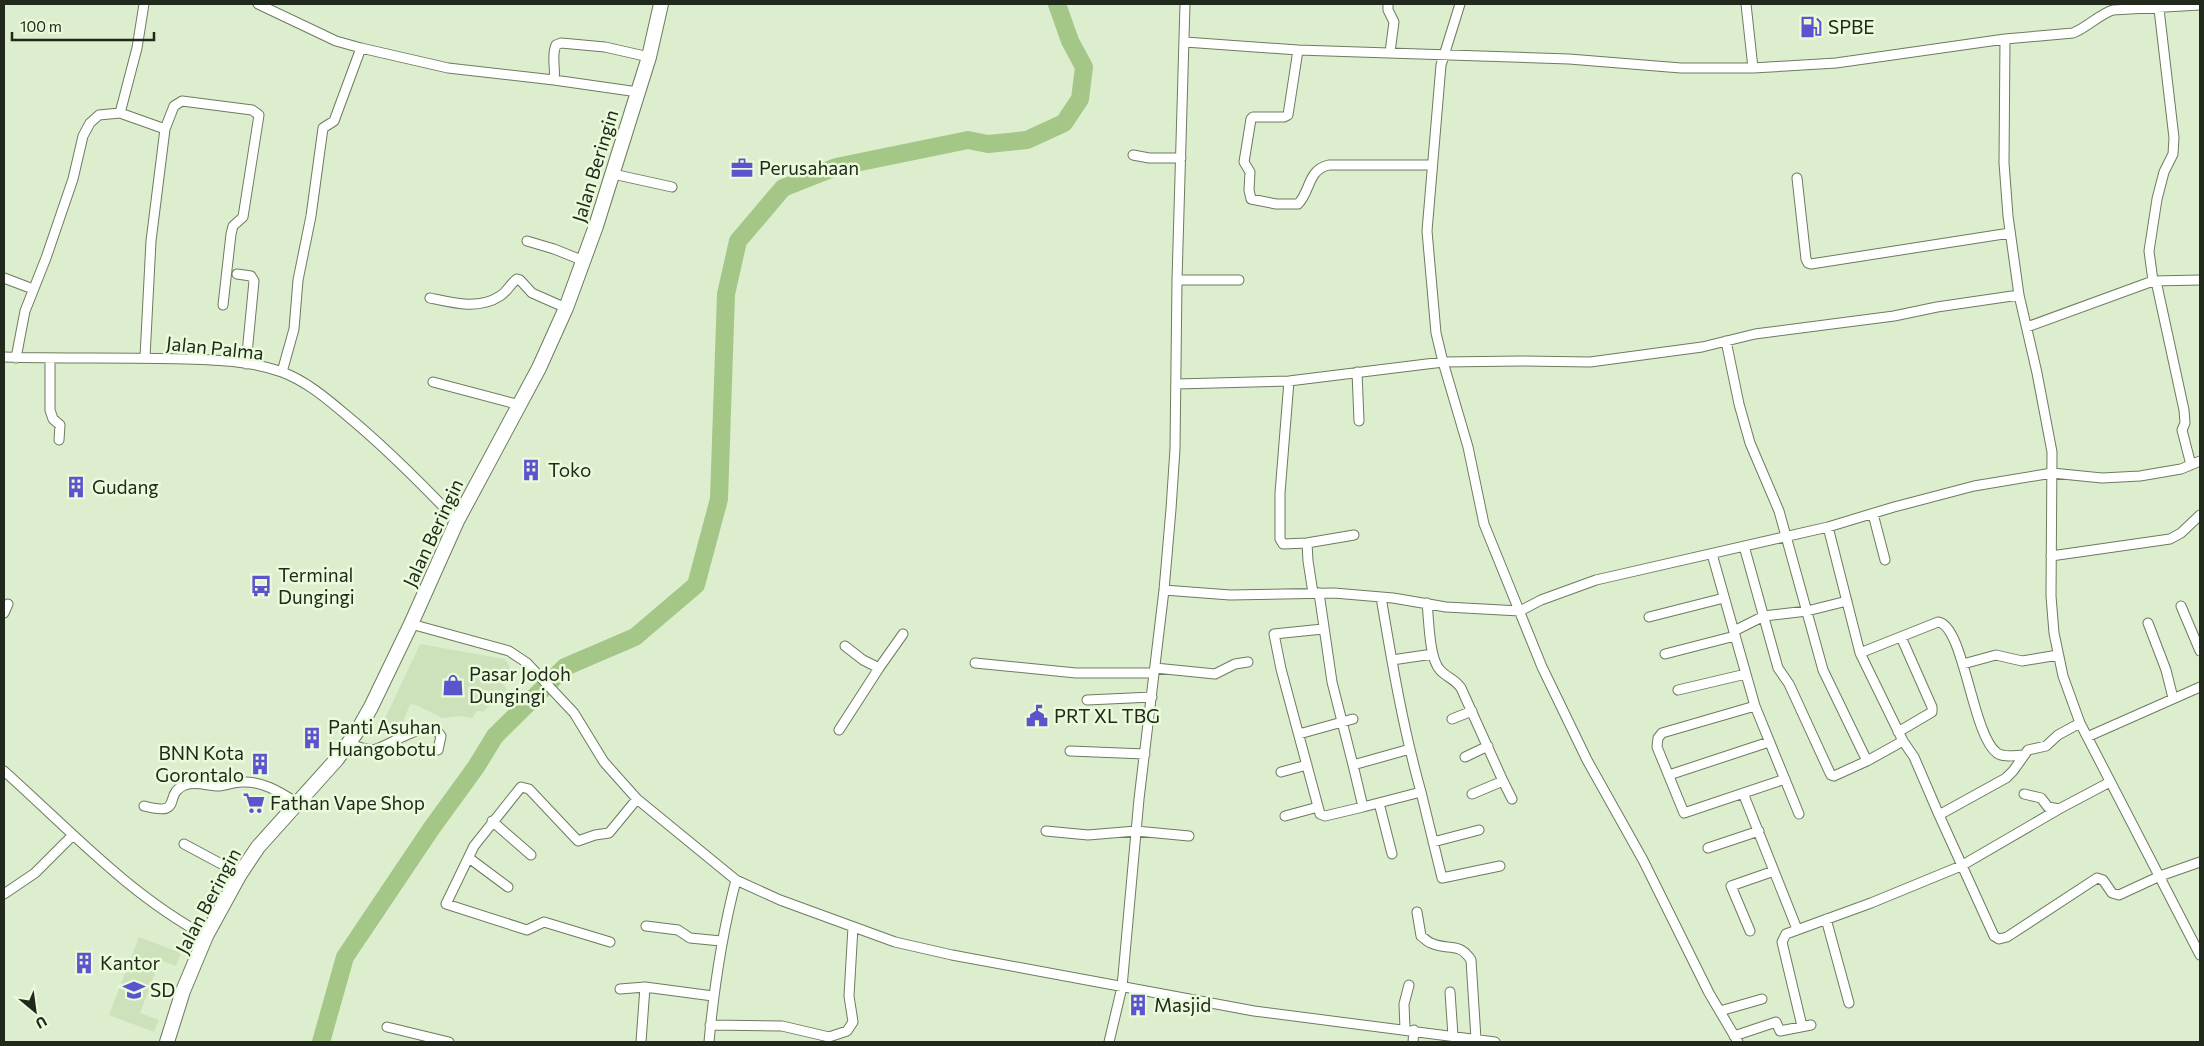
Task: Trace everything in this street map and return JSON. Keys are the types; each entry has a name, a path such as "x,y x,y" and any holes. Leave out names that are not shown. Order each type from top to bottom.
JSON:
{"street":[{"path":"120,113 137,48 144,4"},
{"path":"258,4 336,41 361,48 448,68 638,92"},
{"name":"Jalan Beringin","path":"168,1042 183,991 206,936 240,874 258,847 299,804 348,744 372,707 412,624 457,521 539,368 566,308 584,261 649,57 661,4"},
{"path":"1109,1042 1122,987 1144,754 1164,590 1175,449 1176,280 1185,4"},
{"path":"1388,4 1388,10 1394,22 1390,52"},
{"path":"1460,4 1443,55 1427,232 1436,333 1468,447 1484,524 1542,667 1587,760 1643,860 1709,993 1736,1039 1776,1022 1780,1031 1806,1026 1782,942 1786,934 1871,903 1962,866 2059,809 2110,782"},
{"path":"1746,4 1753,68"},
{"path":"1185,42 1298,50 1579,60 1681,68 1753,68 1836,63 2005,39 2073,33 2083,29 2102,14 2113,10 2200,6"},
{"path":"2160,9 2174,138 2173,154 2164,172 2157,199 2149,250 2154,281 2184,410 2185,423 2182,430 2191,465"},
{"path":"2005,39 2004,163 2010,233 2019,295 2046,414 2052,452 2051,596 2062,676 2080,723 2200,955"},
{"path":"554,80 556,65 554,50 556,45 561,43 605,48 649,57"},
{"path":"282,372 294,329 298,280 311,216 323,128 334,121 361,48"},
{"path":"1298,50 1288,115 1284,117 1257,117 1251,119 1244,162 1250,172 1248,190 1251,199 1276,204 1298,204 1313,174 1329,165 1432,165"},
{"path":"145,358 151,241 166,129 174,106 182,101 252,110 259,115 243,217 233,226 231,234 223,305"},
{"path":"16,358 25,311 41,273 73,179 83,136 90,123 99,115 120,113 166,129"},
{"path":"1134,155 1149,158 1181,158"},
{"path":"613,174 672,187"},
{"path":"1797,178 1806,259 1811,264 2010,233"},
{"path":"527,241 584,261"},
{"path":"237,274 251,276 254,281 246,364"},
{"path":"4,278 33,289"},
{"path":"430,298 462,304 486,304 502,296 516,279 520,280 532,293 566,308"},
{"path":"1176,280 1240,280"},
{"path":"2027,327 2154,281 2200,280"},
{"path":"1176,384 1288,381 1443,362 1590,362 1702,347 1755,334 1894,316 1937,307 2019,295"},
{"path":"1726,341 1739,404 1750,443 1771,488 1823,670 1867,761"},
{"name":"Jalan Palma","path":"4,357 215,360 246,364 282,372 325,398 366,431 392,454 457,521"},
{"path":"50,358 50,410 52,419 60,425 59,440"},
{"path":"1357,372 1359,421"},
{"path":"1288,381 1280,493 1280,539 1283,544 1307,543 1354,535"},
{"path":"433,382 520,405"},
{"path":"1828,527 1974,486 2052,473 2102,478 2140,476 2164,473 2200,461"},
{"path":"1164,590 1318,599 1382,597 1446,607 1520,611 1541,600 1596,580 2052,473"},
{"path":"1873,514 1885,560"},
{"path":"2051,556 2170,539 2180,533 2200,515"},
{"path":"1828,527 1860,653 1898,732 1914,757 1994,936 1999,939 2007,937 2097,878 2104,880 2115,895 2200,862"},
{"path":"1307,543 1308,561 1318,599 1341,722 1363,807"},
{"path":"1744,546 1778,668 1789,684 1831,776 1867,761 1903,741"},
{"path":"1712,554 1755,706 1800,814"},
{"path":"1382,597 1402,719 1441,876 1444,878 1500,866"},
{"path":"1651,614 1724,598"},
{"path":"1668,651 1734,633 1765,619 1847,601"},
{"path":"1427,603 1434,654 1439,669 1456,681 1512,799"},
{"path":"4,613 8,604"},
{"path":"2182,606 2200,651"},
{"path":"1860,653 1942,622 1949,629 1963,664 1984,734 1992,748 2003,756 2023,755"},
{"path":"2148,623 2163,662 2173,698"},
{"path":"412,624 509,651 527,663 574,713 604,762 637,800 736,880 780,900 895,942 952,955 1254,1011 1495,1042"},
{"path":"1323,629 1274,634 1281,669 1320,814 1325,816 1421,792"},
{"path":"839,730 903,634"},
{"path":"1898,732 1932,712 1932,707 1901,637"},
{"path":"845,646 863,660 879,668"},
{"path":"1392,660 1434,654"},
{"path":"1963,664 1996,655 2022,661 2058,655"},
{"path":"975,663 1076,673 1154,670 1215,674 1235,664 1248,662"},
{"path":"1679,688 1746,674"},
{"path":"2087,737 2200,686"},
{"path":"1087,700 1152,697"},
{"path":"1755,706 1662,733 1656,741 1684,813 1785,778"},
{"path":"1452,719 1472,712"},
{"path":"1299,734 1353,719"},
{"path":"1939,815 2006,778 2028,750 2046,746 2058,735 2080,723"},
{"path":"348,744 366,749 378,749 417,731 434,729 441,736 438,750"},
{"path":"1669,776 1770,742"},
{"path":"1465,757 1488,746"},
{"path":"1353,765 1410,749"},
{"path":"1070,751 1144,754"},
{"path":"1281,772 1307,765"},
{"path":"4,771 72,835 142,893 184,924 206,936"},
{"path":"1472,794 1503,781"},
{"path":"144,806 158,810 167,809 176,792 186,785 219,786 241,782 265,785 279,791 299,804"},
{"path":"610,942 544,922 527,930 446,904 474,846 521,787 529,789 578,841 595,835 609,833 637,800"},
{"path":"1743,793 1797,929"},
{"path":"2024,794 2041,798 2052,809 2059,809"},
{"path":"1379,803 1392,854"},
{"path":"1285,816 1318,807"},
{"path":"492,821 531,855"},
{"path":"1046,832 1088,835 1136,830 1189,836"},
{"path":"1433,842 1479,830"},
{"path":"1708,848 1759,831"},
{"path":"4,894 35,874 72,835"},
{"path":"184,844 240,874"},
{"path":"469,858 508,887"},
{"path":"1750,931 1731,886 1774,871"},
{"path":"709,1042 721,941 736,880"},
{"path":"1417,912 1421,936 1432,944 1451,946 1465,951 1471,960 1476,1039"},
{"path":"1826,919 1849,1002"},
{"path":"646,926 678,930 690,938 721,941"},
{"path":"710,1025 782,1026 829,1037 847,1031 853,1022 849,996 853,927"},
{"path":"1409,985 1404,1004 1413,1042"},
{"path":"620,989 645,987 713,996"},
{"path":"641,1042 645,987"},
{"path":"1450,992 1453,1036"},
{"path":"1720,1011 1762,999"},
{"path":"387,1027 420,1039 449,1042"}],"shaded area":[{"name":"Pasar Jodoh Dungingi","path":"420,644 505,659 510,667 502,682 507,689 483,712 477,711 472,718 460,716 442,718 410,704 401,728 384,721"},
{"name":"SD","path":"139,937 181,953 176,966 160,960 140,1013 159,1020 154,1032 109,1015"}],"waterway":[{"path":"321,1042 345,957 431,829 476,767 495,736 565,667 635,637 696,585 719,499 726,294 738,241 783,188 836,167 968,140 988,144 1027,140 1064,123 1080,99 1084,67 1070,41 1057,4"}],"place":[{"name":"SPBE","path":"1811,27"},
{"name":"Perusahaan","path":"742,168"},
{"name":"Toko","path":"531,470"},
{"name":"Gudang","path":"76,487"},
{"name":"Terminal Dungingi","path":"261,586"},
{"name":"Pasar Jodoh Dungingi","path":"453,685"},
{"name":"PRT XL TBG","path":"1037,716"},
{"name":"Panti Asuhan Huangobotu","path":"312,738"},
{"name":"BNN Kota Gorontalo","path":"260,764"},
{"name":"Fathan Vape Shop","path":"254,803"},
{"name":"Kantor","path":"84,963"},
{"name":"SD","path":"134,990"},
{"name":"Masjid","path":"1138,1005"}]}
